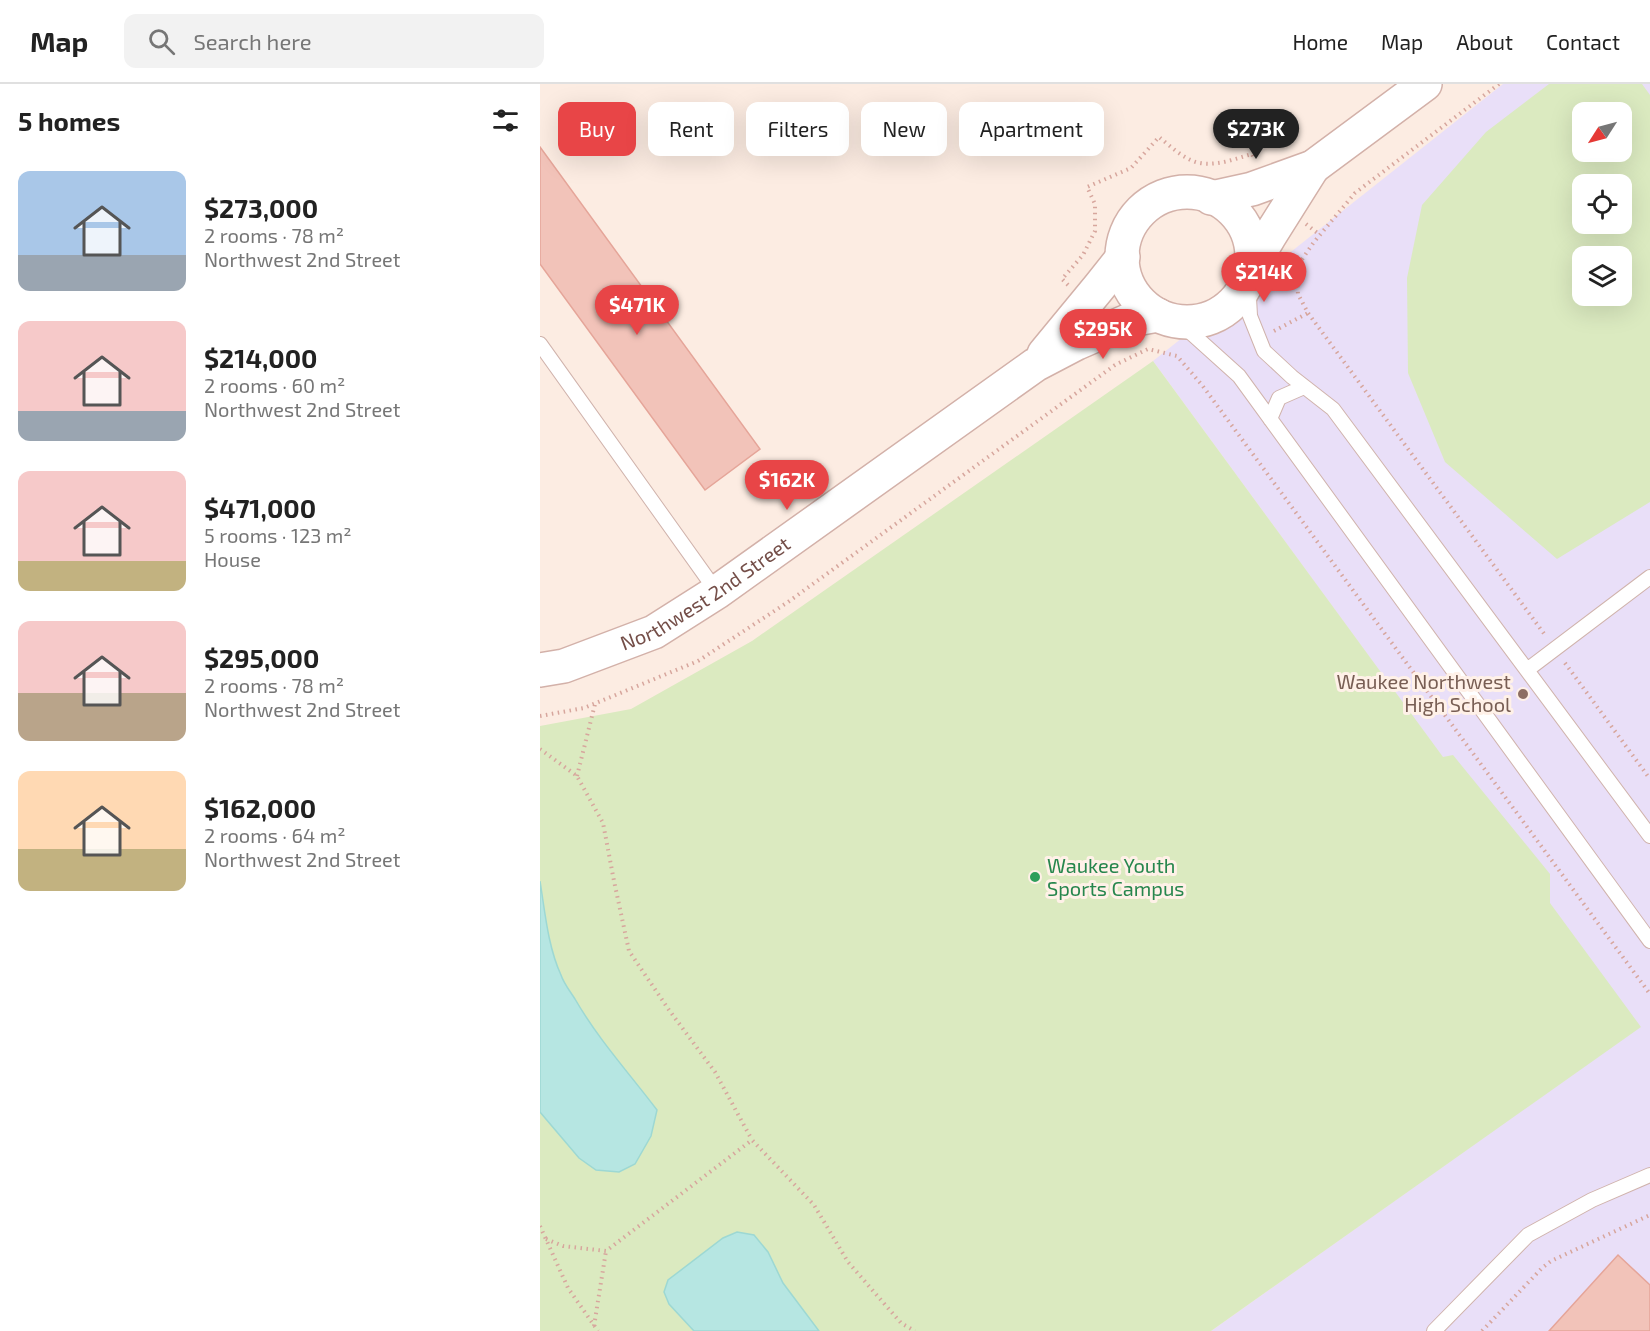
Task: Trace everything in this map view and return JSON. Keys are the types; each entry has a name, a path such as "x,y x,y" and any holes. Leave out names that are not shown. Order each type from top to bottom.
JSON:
{"street":[{"name":"Northwest 2nd Street","path":"1211,198 1252,189 1313,167 1425,84"},
{"name":"Northwest 2nd Street","path":"540,670 564,666 654,632 717,592 1035,365 1077,343 1130,320 1201,321 1221,313 1238,298 1269,237 1313,167"},
{"name":"Northwest 2nd Street","path":"1169,319 1140,303 1128,284 1122,264 1123,243 1131,224 1145,207 1163,197 1183,192 1204,194 1223,203 1239,218 1249,236 1252,258 1249,274"},
{"name":"Northwest 2nd Street","path":"1035,365 1123,257"}],"lane":[{"path":"1249,274 1250,316 1264,351 1304,387 1333,409 1650,836"},
{"path":"1169,319 1239,376 1650,941"},
{"path":"540,344 717,592"},
{"path":"1270,419 1279,398 1304,387"},
{"path":"1527,670 1650,577"},
{"path":"1434,1331 1528,1235 1592,1200 1650,1175"}],"path":[{"path":"1499,84 1355,193 1296,268 1298,294 1308,313 1650,779"},
{"path":"1062,279 1083,255 1095,231 1095,204 1087,187 1131,168 1159,137 1178,152 1198,163 1221,163 1252,154"},
{"path":"540,716 584,708 698,661 788,602 1114,365 1148,349 1177,356 1209,394 1650,994"},
{"path":"577,776 595,703"},
{"path":"540,749 577,776 603,823 629,951 715,1072 752,1140 814,1205 848,1262 901,1323 915,1331"},
{"path":"594,1326 606,1251 752,1140"},
{"path":"1482,1331 1551,1261 1650,1215"},
{"path":"540,1226 568,1288 598,1331"},
{"path":"546,1239 563,1246 606,1251"}],"shaded area":[{"name":"Waukee Northwest High School","path":"1503,84 1650,84 1650,1331 1211,1331 1640,1027 1153,361"}],"green space":[{"path":"1549,84 1642,84 1650,95 1650,502 1557,559 1445,462 1408,373 1407,278 1422,205 1486,132"},
{"name":"Waukee Youth Sports Campus","path":"1153,361 1443,757 1453,755 1550,874 1550,903 1641,1027 1211,1331 540,1331 540,726 631,709 752,641"}],"water":[{"path":"540,881 550,941 564,981 604,1042 657,1110 651,1136 635,1164 619,1172 596,1170 579,1158 540,1112"},
{"path":"737,1232 754,1235 768,1252 783,1283 819,1331 694,1331 669,1304 664,1292 668,1280 723,1238"}],"building":[{"path":"540,147 760,449 705,490 540,264"},
{"path":"1618,1255 1650,1285 1650,1331 1549,1331"}],"place":[{"name":"Waukee Northwest High School","path":"1523,694"},
{"name":"Waukee Youth Sports Campus","path":"1035,877"}]}
